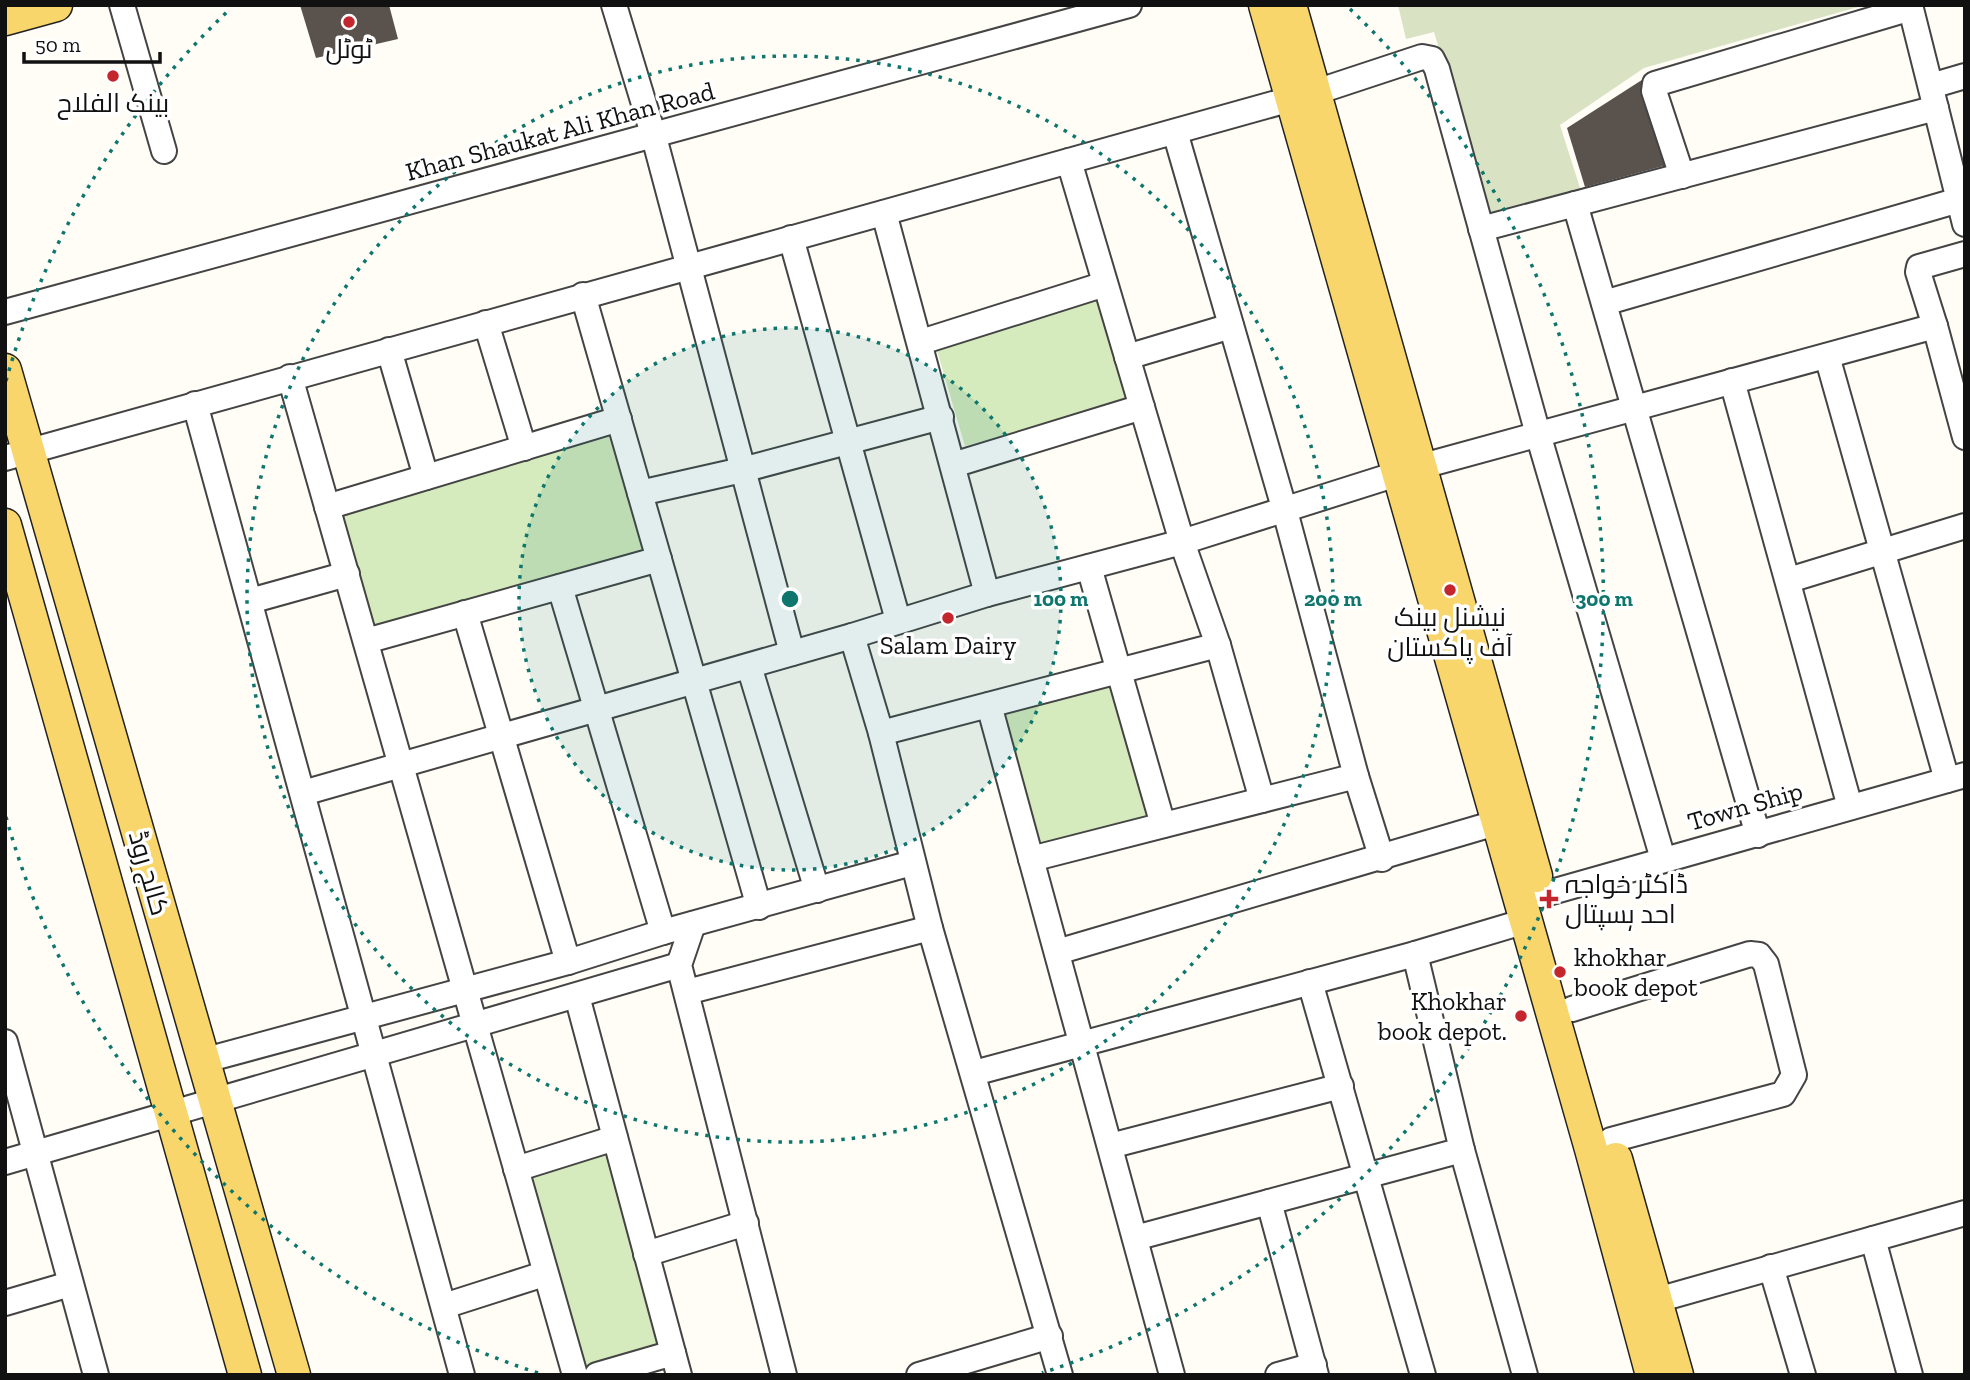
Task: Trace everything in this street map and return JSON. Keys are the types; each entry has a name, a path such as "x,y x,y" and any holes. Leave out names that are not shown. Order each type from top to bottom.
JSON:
{"main road":[{"path":"5,19 56,5"},
{"path":"1265,5 1302,96 1533,908 1652,1375"},
{"path":"1290,5 1302,96"},
{"name":"کالج روڈ","path":"5,370 17,454 215,1101 293,1375"},
{"path":"1408,470 1499,822 1572,1009 1677,1375"},
{"name":"کالج روڈ","path":"5,525 245,1375"}],"street":[{"path":"122,5 164,151"},
{"path":"614,5 654,137 686,266 792,653"},
{"name":"Khan Shaukat Ali Khan Road","path":"5,312 654,137 1129,5"},
{"path":"1682,176 1654,92 1655,84 1911,7 1965,224"},
{"path":"17,454 1175,132 1302,96 1422,57 1432,59 1538,434 1663,859"},
{"path":"1481,229 1682,176 1933,97 1965,76"},
{"path":"1175,132 1285,511 1356,776 1382,859"},
{"path":"1069,161 1182,542 1218,645 1262,800"},
{"path":"1604,303 1959,200"},
{"path":"1575,204 1758,835"},
{"path":"884,213 987,594"},
{"path":"791,238 898,620"},
{"path":"1965,254 1919,267 1918,272 1965,437"},
{"path":"921,342 1105,284"},
{"path":"583,295 759,907"},
{"path":"486,323 524,448"},
{"path":"1127,357 1231,326"},
{"path":"303,793 749,666 987,594 1182,542 1408,470 1935,326"},
{"path":"388,350 426,477"},
{"path":"1827,356 1884,550 1956,777"},
{"path":"290,377 467,987 544,1274 575,1375"},
{"path":"1732,382 1850,807"},
{"path":"195,404 463,1375"},
{"path":"953,465 1142,407"},
{"path":"640,493 742,470 941,416"},
{"path":"327,507 619,419"},
{"path":"1789,580 1965,526"},
{"path":"366,641 659,559"},
{"path":"1089,567 1163,825"},
{"path":"250,601 347,574"},
{"path":"560,587 663,932"},
{"path":"465,613 568,962"},
{"path":"852,636 881,733 930,928 1060,1375"},
{"path":"881,733 1218,645"},
{"path":"749,666 817,890"},
{"path":"989,705 1172,1375"},
{"path":"1031,859 1356,776"},
{"name":"Town Ship","path":"974,1073 1415,954 1663,859 1758,835 1956,777"},
{"path":"1057,952 1382,859 1499,822"},
{"path":"202,1061 467,987 568,962 663,932 912,863"},
{"path":"693,924 679,965 784,1375"},
{"path":"687,992 930,928"},
{"path":"1415,954 1462,1150 1525,1375"},
{"path":"1572,1009 1750,954 1759,955 1766,964 1794,1075 1783,1094 1611,1140"},
{"path":"5,1162 679,965"},
{"path":"1310,982 1368,1175 1423,1375"},
{"path":"578,996 676,1364 597,1375"},
{"path":"5,1042 96,1375"},
{"path":"1110,1146 1341,1086"},
{"path":"516,1169 615,1138"},
{"path":"1135,1238 1462,1150"},
{"path":"1269,1202 1315,1370 1278,1375"},
{"path":"1657,1300 1965,1213"},
{"path":"646,1254 746,1223"},
{"path":"1873,1239 1910,1375"},
{"path":"1772,1267 1803,1375"},
{"path":"444,1306 544,1274"},
{"path":"5,1303 70,1284"},
{"path":"919,1375 1050,1336"}],"green space":[{"path":"1398,5 1865,5 1644,68 1560,125 1580,188 1488,215 1434,32 1406,39"},
{"path":"1097,296 1130,400 965,446 936,347"},
{"path":"613,436 644,553 371,628 339,512"},
{"path":"1112,676 1152,814 1030,846 994,709"},
{"path":"606,1153 661,1346 578,1370 523,1177"}],"building":[{"name":"ٹوٹل","path":"300,5 389,5 398,39 316,58"},
{"path":"1645,78 1671,164 1585,187 1567,128"}],"place":[{"name":"ٹوٹل","path":"349,22"},
{"name":"بینک الفلاح","path":"113,76"},
{"name":"نیشنل بینک آف پاکستان","path":"1450,590"},
{"name":"Salam Dairy","path":"948,618"},
{"name":"ڈاکٹر خواجہ احد ہسپتال","path":"1549,899"},
{"name":"khokhar book depot","path":"1560,972"},
{"name":"Khokhar book depot.","path":"1521,1016"}]}
